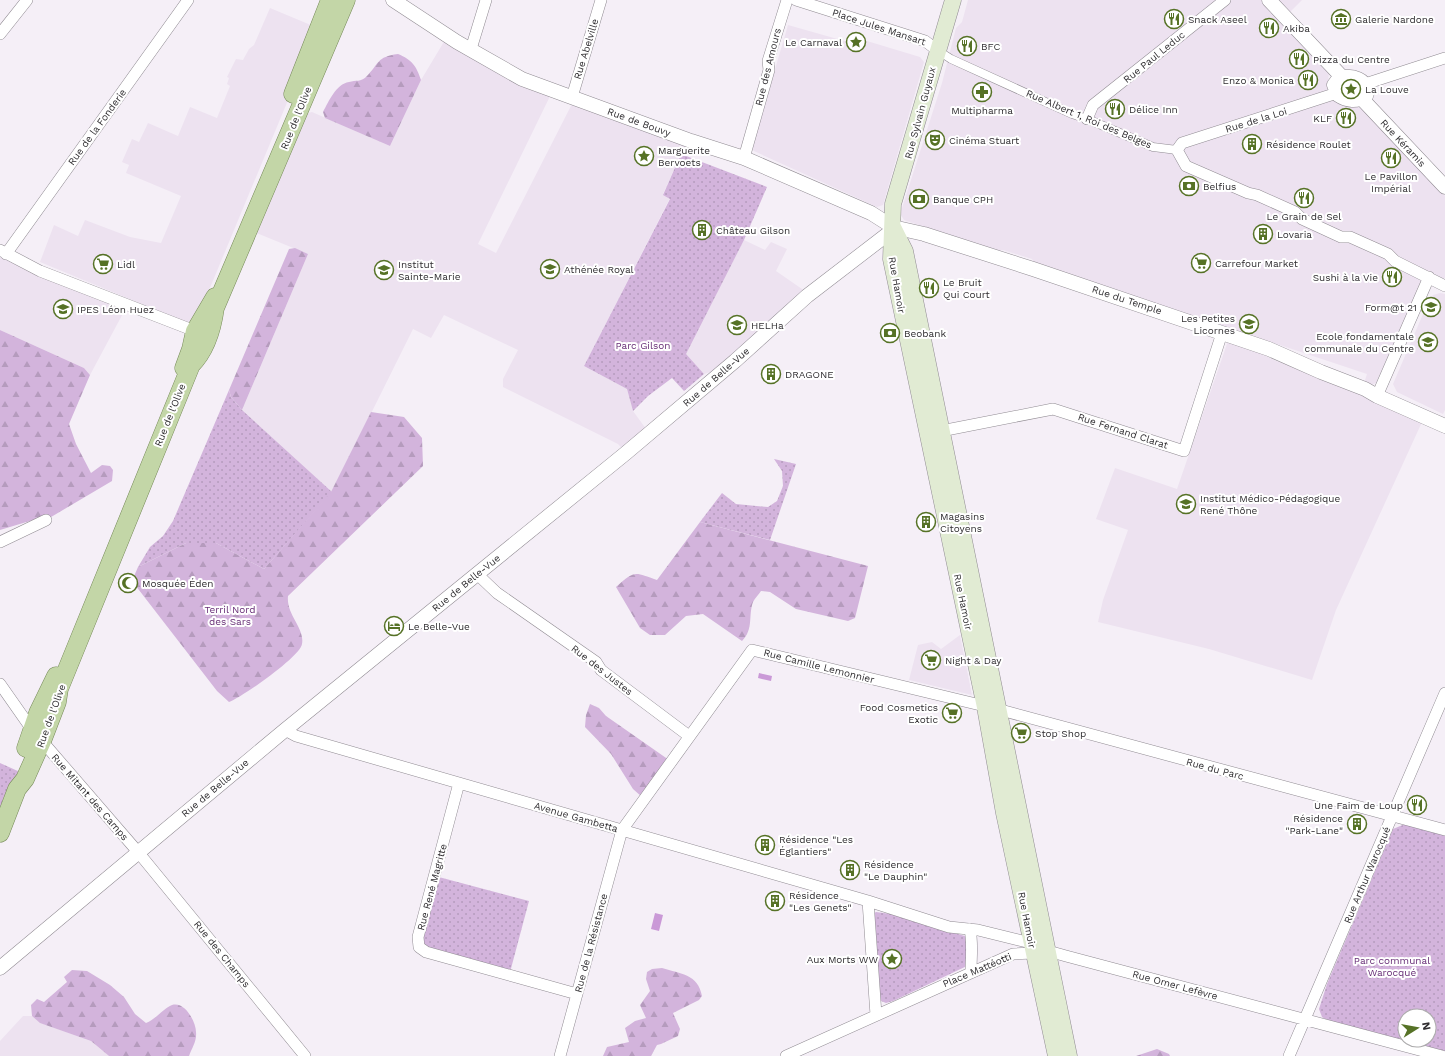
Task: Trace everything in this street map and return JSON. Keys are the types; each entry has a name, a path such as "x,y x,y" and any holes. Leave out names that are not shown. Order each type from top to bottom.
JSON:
{"main road":[{"name":"Rue de l'Olive","path":"38,736 38,713 54,680 125,511 153,436 159,428 186,363 195,331 215,296 227,268 242,229 244,213 330,0"},
{"name":"Rue de l'Olive","path":"0,819 38,736 57,702 62,682 192,364 201,355 213,324 215,308 346,0"},
{"name":"Rue Sylvain Guyaux","path":"891,230 891,211 893,204 944,54 953,0"},
{"name":"Rue Hamoir","path":"891,230 905,251 941,431 991,708 1038,949 1056,1056"},
{"name":"Rue Hamoir","path":"891,230 891,259 991,708"},
{"path":"0,833 17,789 25,779 30,767 30,757 38,736"},
{"name":"Rue Hamoir","path":"1038,949 1068,1056"}],"street":[{"path":"0,34 27,0"},
{"name":"Rue de la Fonderie","path":"3,252 188,0"},
{"name":"Rue de Bouvy","path":"393,0 522,79 691,141 744,158 871,213 891,230"},
{"path":"471,49 486,0"},
{"name":"Rue Abelville","path":"572,97 601,0"},
{"name":"Rue des Amours","path":"744,158 770,70 768,61 787,0"},
{"name":"Place Jules Mansart","path":"796,0 925,41 944,54"},
{"name":"Rue Paul Leduc","path":"1087,119 1094,105 1226,0"},
{"path":"1269,0 1342,77 1356,78 1366,84 1368,93 1362,99 1349,100 1337,93 1334,85 1342,77"},
{"name":"Rue Albert 1, Roi des Belges","path":"944,54 1072,114 1153,147 1176,150"},
{"path":"1366,84 1445,58"},
{"name":"Rue de la Loi","path":"1176,150 1182,143 1337,93"},
{"name":"Rue Kéramis","path":"1362,99 1445,187"},
{"path":"1176,150 1186,166 1295,212 1302,219 1341,237 1350,237 1388,254 1395,261 1430,277 1445,286"},
{"name":"Rue du Temple","path":"891,230 924,234 1269,349 1321,372 1365,388 1377,396 1445,426"},
{"name":"Rue de Belle-Vue","path":"0,968 285,730 657,427 735,361 807,296 891,230"},
{"path":"3,252 40,271 195,331 200,338 200,343 192,364"},
{"path":"1377,396 1430,277"},
{"name":"Rue Fernand Clarat","path":"941,431 1053,409 1184,451 1222,333"},
{"path":"0,542 46,520"},
{"name":"Rue des Justes","path":"477,574 497,592 596,662 601,670 689,736"},
{"name":"Rue Camille Lemonnier","path":"622,830 752,650 991,708"},
{"name":"Rue Mitant des Camps","path":"0,684 38,736 138,852"},
{"name":"Rue Arthur Warocqué","path":"1289,1056 1445,693"},
{"name":"Rue du Parc","path":"991,708 1445,830"},
{"name":"Avenue Gambetta","path":"285,730 296,736 868,901"},
{"name":"Rue René Magritte","path":"460,783 418,937 418,947 426,952 577,994"},
{"name":"Rue de la Résistance","path":"560,1056 622,830"},
{"name":"Rue des Champs","path":"138,852 305,1056"},
{"path":"868,901 876,1015"},
{"name":"Place Mattéotti","path":"868,901 950,927 970,929 1038,949"},
{"path":"970,929 973,947 970,954 971,972"},
{"name":"Place Mattéotti","path":"786,1056 1013,954 1038,949"},
{"name":"Rue Omer Lefèvre","path":"1038,949 1442,1056"}],"shaded area":[{"path":"968,0 1261,0 1329,72 1327,92 1365,109 1445,196 1445,278 1424,278 1376,383 1371,385 1364,383 1367,374 1035,264 1032,259 1003,250 996,251 904,220 901,215 902,208 942,83 956,28 962,22"},
{"path":"1277,0 1302,0 1289,13"},
{"path":"270,8 318,28 197,319 194,322 185,322 40,262 54,225 78,236 85,220 130,237 161,243 181,196 126,173 129,165 122,162 132,139 139,142 148,123 178,136 190,107 217,118 230,86 227,84 229,78 227,77 236,59 243,60 249,49 254,45"},
{"path":"788,25 855,44 857,38 920,57 924,62 883,205 877,207 754,151 752,148"},
{"name":"Institut Sainte-Marie","path":"448,35 553,90 478,244 496,253 575,98 691,141 684,155 681,154 663,194 670,198 584,366 627,389 633,411 649,433 626,453 618,444 503,387 503,379 518,350 444,315 431,338 413,329 332,492 242,410 308,254 259,234 246,234 296,116 312,112 390,146 421,80"},
{"name":"HELHa","path":"744,240 765,250 771,242 787,249 776,271 802,289 807,296 728,366 704,374 685,354"},
{"name":"IPES Léon Huez","path":"0,250 128,304 90,375 84,368 0,330"},
{"name":"Ecole fondamentale communale du Centre","path":"1440,293 1445,294 1445,410 1443,414 1397,392 1393,384 1429,300 1433,295"},
{"path":"1228,341 1258,352 1276,361 1336,381 1422,422 1336,610 1312,680 1209,649 1098,622 1103,600 1128,530 1096,519 1115,468 1177,489"},
{"path":"960,635 972,695 909,680 918,645 932,642 941,649"},
{"path":"759,673 772,676 771,681 758,678"},
{"path":"655,913 663,915 659,931 651,929"},
{"path":"23,1016 32,1016 41,1023 91,1041 109,1056 0,1056 0,1041"}],"green space":[{"path":"398,54 407,58 413,64 421,80 390,146 325,118 323,112 330,98 340,86 344,83 364,79 379,61 391,55"},
{"name":"Parc Gilson","path":"681,154 767,187 744,240 686,354 704,374 684,391 672,378 648,396 633,411 627,389 584,366 670,199 663,195"},
{"path":"295,248 308,254 242,410 231,397 229,390 289,249"},
{"path":"0,330 84,368 90,375 69,424 76,444 91,473 102,465 110,466 113,470 112,481 46,520 43,517 0,530"},
{"path":"229,390 231,397 242,410 332,492 264,569 216,543 186,543 138,567 150,547 163,536 173,521"},
{"name":"Terril Nord des Sars","path":"371,412 404,417 422,438 423,466 288,596 290,609 301,632 302,644 299,650 282,667 270,676 236,699 229,702 217,691 132,581 138,567 186,543 216,543 264,569 331,492"},
{"path":"774,459 796,464 770,540 700,522 722,493 736,504 768,507 777,501 783,486 782,471"},
{"path":"700,522 868,566 855,618 848,621 796,609 770,592 761,591 753,602 748,632 742,641 703,614 686,616 665,635 650,635 640,628 616,587 631,575 635,574 644,575 657,580"},
{"path":"590,704 599,708 606,716 669,760 642,797 633,789 611,754 585,727 586,715"},
{"path":"0,763 20,772 0,819"},
{"name":"Parc communal Warocqué","path":"1405,824 1445,835 1445,1052 1430,1048 1437,1048 1437,1008 1397,1008 1397,1039 1330,1022 1322,1017 1319,1009 1327,984 1393,829"},
{"path":"435,876 529,901 509,976 426,952 418,943"},
{"path":"876,912 891,914 968,937 969,965 893,1001 886,1003 881,1001 878,997 873,914"},
{"path":"662,968 693,979 697,983 702,996 699,1000 673,1013 680,1029 678,1036 657,1045 651,1056 603,1056 607,1047 629,1042 625,1028 635,1021 646,1018 640,1005 650,991 646,979 647,972 652,969"},
{"path":"72,970 87,971 110,985 124,997 135,1014 146,1023 172,1005 181,1006 189,1013 196,1028 196,1038 189,1056 109,1056 91,1041 40,1023 32,1016 31,1005 37,999 44,1002 67,982 64,977"},
{"path":"1157,1049 1169,1054 1170,1056 1136,1056"}],"place":[{"name":"Snack Aseel","path":"1174,19"},
{"name":"Galerie Nardone","path":"1341,19"},
{"name":"Akiba","path":"1269,28"},
{"name":"Le Carnaval","path":"856,42"},
{"name":"BFC","path":"967,46"},
{"name":"Pizza du Centre","path":"1299,59"},
{"name":"Enzo & Monica","path":"1308,80"},
{"name":"La Louve","path":"1351,89"},
{"name":"Multipharma","path":"982,92"},
{"name":"Délice Inn","path":"1115,109"},
{"name":"KLF","path":"1346,118"},
{"name":"Cinéma Stuart","path":"935,140"},
{"name":"Résidence Roulet","path":"1252,144"},
{"name":"Marguerite Bervoets","path":"644,156"},
{"name":"Le Pavillon Impérial","path":"1391,158"},
{"name":"Belfius","path":"1189,186"},
{"name":"Le Grain de Sel","path":"1304,198"},
{"name":"Banque CPH","path":"919,199"},
{"name":"Château Gilson","path":"702,230"},
{"name":"Lovaria","path":"1263,234"},
{"name":"Carrefour Market","path":"1201,263"},
{"name":"Lidl","path":"103,264"},
{"name":"Athénée Royal","path":"550,269"},
{"name":"Institut Sainte-Marie","path":"384,270"},
{"name":"Sushi à la Vie","path":"1392,277"},
{"name":"Le Bruit Qui Court","path":"929,288"},
{"name":"Form@t 21","path":"1431,307"},
{"name":"IPES Léon Huez","path":"63,309"},
{"name":"Les Petites Licornes","path":"1249,324"},
{"name":"HELHa","path":"737,325"},
{"name":"Beobank","path":"890,333"},
{"name":"Ecole fondamentale communale du Centre","path":"1428,342"},
{"name":"DRAGONE","path":"771,374"},
{"name":"Institut Médico-Pédagogique René Thône","path":"1186,504"},
{"name":"Magasins Citoyens","path":"926,522"},
{"name":"Mosquée Éden","path":"128,583"},
{"name":"Le Belle-Vue","path":"394,626"},
{"name":"Night & Day","path":"931,660"},
{"name":"Food Cosmetics Exotic","path":"952,713"},
{"name":"Stop Shop","path":"1021,733"},
{"name":"Une Faim de Loup","path":"1417,805"},
{"name":"Résidence \"Park-Lane\"","path":"1357,824"},
{"name":"Résidence \"Les Églantiers\"","path":"765,845"},
{"name":"Résidence \"Le Dauphin\"","path":"850,870"},
{"name":"Résidence \"Les Genets\"","path":"775,901"},
{"name":"Aux Morts WW","path":"892,959"}]}
